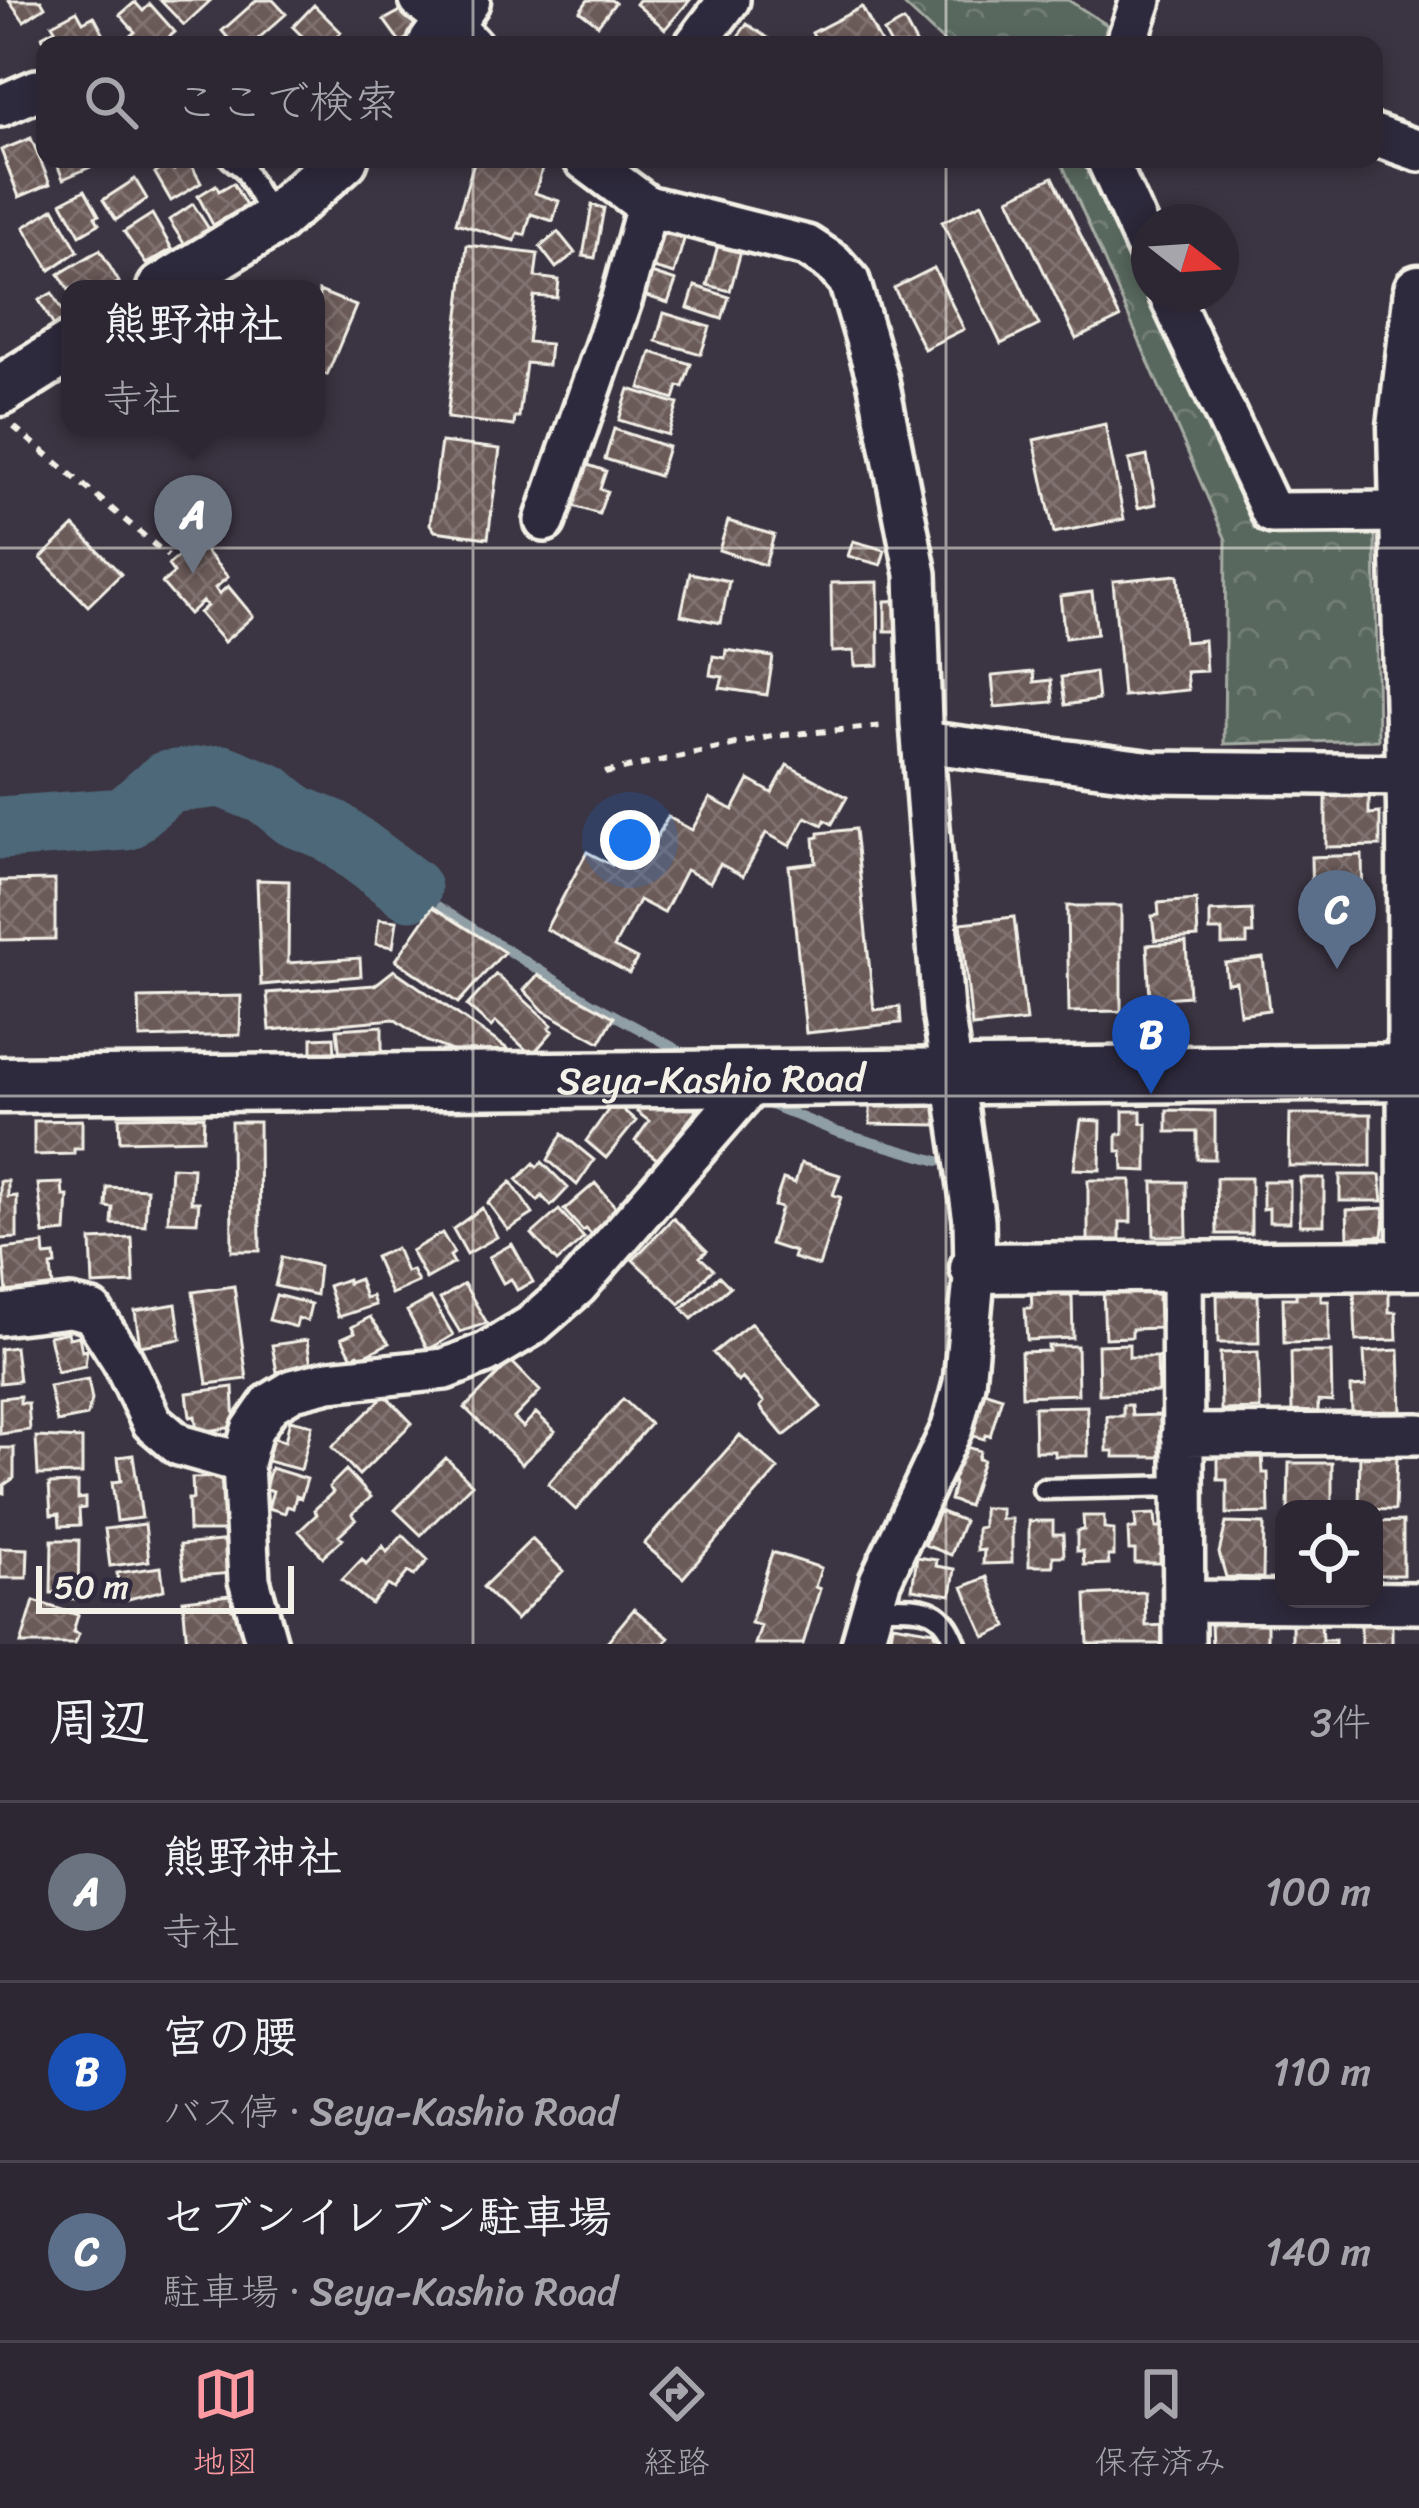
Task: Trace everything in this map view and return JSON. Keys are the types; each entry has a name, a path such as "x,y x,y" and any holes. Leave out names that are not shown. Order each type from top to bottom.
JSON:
{"main road":[{"name":"Seya-Kashio Road","path":"0,1085 1416,1072"}],"street":[{"path":"702,36 729,0"},
{"path":"1129,36 1141,0"},
{"path":"0,106 36,90"},
{"path":"1383,138 1419,151"},
{"path":"176,280 273,220 334,168"},
{"path":"604,168 647,206 807,246 849,281 878,380 916,574 922,732 944,1011 974,1220 975,1268 964,1384 952,1428 867,1625"},
{"path":"1111,168 1131,212"},
{"path":"545,521 622,298 647,206"},
{"path":"975,1268 1416,1265 1415,775 1403,427 1419,290"},
{"path":"1177,312 1272,513 1407,512"},
{"path":"0,391 61,353"},
{"path":"922,732 1153,772 1415,775"},
{"path":"267,1644 249,1580 243,1463 252,1430 270,1404 292,1390 329,1381 445,1369 486,1353 531,1326 577,1286 757,1079"},
{"path":"1182,1268 1184,1644"},
{"path":"0,1315 70,1307 92,1312 124,1361 152,1422 179,1445 243,1463"},
{"path":"1182,1435 1419,1434"},
{"path":"1184,1601 1419,1603"}],"lane":[{"path":"242,168 273,220"},
{"path":"1043,1489 1183,1486"},
{"path":"867,1625 938,1612 948,1620 956,1644"}],"path":[{"path":"0,415 168,556"},
{"path":"605,773 772,736 922,732"}],"green space":[{"path":"899,0 1068,0 1107,25 1104,36 937,36"},
{"path":"1064,168 1092,168 1131,252 1131,312 1159,312 1255,520 1276,536 1375,535 1378,740 1224,744 1226,540"}],"building":[{"path":"9,0 41,0 45,7 24,21"},
{"path":"160,0 211,0 184,25"},
{"path":"257,0 273,0 286,14 261,36 226,36 222,31"},
{"path":"588,0 615,3 598,25 580,11"},
{"path":"639,0 690,0 665,29 636,4"},
{"path":"135,2 143,11 150,4 175,32 130,36 135,32 120,15"},
{"path":"314,5 341,32 337,36 302,36 293,27"},
{"path":"408,7 422,23 414,36 396,36 384,20"},
{"path":"862,7 877,36 814,36"},
{"path":"77,11 83,22 94,16 104,36 42,36 55,29 52,24"},
{"path":"904,21 912,36 886,36 884,32"},
{"path":"747,24 765,36 738,36"},
{"path":"31,138 36,168 43,168 50,184 19,197 1,150"},
{"path":"59,168 88,168 63,179"},
{"path":"193,168 201,183 171,201 155,173"},
{"path":"472,168 542,168 535,193 559,201 553,221 531,214 525,235 518,233 515,241 456,223"},
{"path":"1053,177 1120,318 1076,339 1009,198"},
{"path":"135,179 147,199 116,220 103,200"},
{"path":"233,183 246,206 213,225 198,196 216,185 219,191"},
{"path":"85,190 99,224 80,235 62,202"},
{"path":"982,203 1039,325 1001,344 942,222"},
{"path":"193,204 209,229 203,232 209,240 190,253 169,220"},
{"path":"592,205 604,208 595,258 583,256"},
{"path":"54,208 78,251 50,270 24,227"},
{"path":"152,214 172,249 146,264 124,232"},
{"path":"658,227 685,236 674,274 646,266"},
{"path":"558,232 575,253 556,268 540,247"},
{"path":"467,245 538,254 535,277 559,280 557,298 534,296 528,342 550,344 548,365 526,363 514,426 447,418"},
{"path":"718,245 741,251 730,291 707,285"},
{"path":"100,250 118,280 63,280 59,274"},
{"path":"934,268 964,329 924,349 894,288"},
{"path":"648,272 676,281 668,303 640,294"},
{"path":"695,286 729,297 722,319 688,308"},
{"path":"52,293 61,309 61,322 54,326 39,300"},
{"path":"325,293 356,306 325,374"},
{"path":"664,313 710,327 701,354 656,341"},
{"path":"651,352 691,364 674,399 640,388"},
{"path":"629,389 678,404 668,435 619,420"},
{"path":"1105,424 1124,519 1054,533 1034,440"},
{"path":"614,429 668,447 659,476 605,459"},
{"path":"441,442 500,449 488,538 435,531 430,524"},
{"path":"1147,456 1156,504 1138,508 1129,460"},
{"path":"582,463 606,471 600,489 607,491 599,514 567,504"},
{"path":"728,521 774,535 765,565 719,550"},
{"path":"74,526 121,574 88,606 41,558"},
{"path":"853,541 885,550 881,565 848,556"},
{"path":"201,546 228,577 215,588 219,594 228,586 253,616 224,642 199,613 207,606 203,601 189,614 162,583 174,573 168,565 183,552 187,558"},
{"path":"690,573 729,581 721,623 681,615"},
{"path":"1178,575 1184,642 1204,640 1206,671 1186,672 1188,690 1123,696 1113,581"},
{"path":"878,582 879,665 855,666 854,651 832,652 831,583"},
{"path":"1092,592 1097,634 1065,638 1060,596"},
{"path":"907,600 907,631 885,631 885,601"},
{"path":"726,650 773,657 767,695 720,688 723,677 710,675 713,656 725,658"},
{"path":"1033,672 1034,682 1051,680 1053,702 995,707 992,676"},
{"path":"1095,672 1098,700 1065,705 1061,677"},
{"path":"787,765 847,797 832,824 806,817 790,846 766,833 743,876 720,864 710,882 686,870 664,913 639,900 614,947 637,959 629,973 546,929 587,852 612,865 628,836 651,848 668,817 692,830 710,798 733,810 749,780 772,793"},
{"path":"1326,791 1369,791 1369,814 1380,813 1380,846 1326,847"},
{"path":"855,829 874,1010 900,1007 901,1023 806,1033 789,866 816,863 814,838 819,833"},
{"path":"1362,855 1363,906 1312,908 1311,857"},
{"path":"55,880 55,939 0,940 0,881"},
{"path":"257,880 289,881 288,963 360,958 361,976 261,985"},
{"path":"1196,900 1198,937 1155,940 1152,916 1159,915 1158,903"},
{"path":"1067,906 1121,906 1121,1011 1069,1012"},
{"path":"433,907 504,952 458,1003 396,960"},
{"path":"1252,910 1253,934 1247,934 1247,944 1222,945 1222,931 1210,931 1210,912"},
{"path":"1014,917 1026,1021 972,1027 961,923"},
{"path":"379,919 397,921 393,947 376,944"},
{"path":"1186,942 1189,996 1150,999 1147,945"},
{"path":"1263,958 1269,1010 1240,1014 1236,982 1227,983 1225,963"},
{"path":"394,970 512,1052 509,1058 469,1058 426,1041 394,1019 270,1030 267,993 375,985"},
{"path":"496,974 552,1025 553,1031 532,1055 496,1022 491,1027 467,1006"},
{"path":"538,975 614,1017 600,1042 544,1011 524,990"},
{"path":"241,996 240,1035 140,1038 139,998"},
{"path":"382,1026 382,1054 340,1056 337,1029"},
{"path":"334,1037 335,1057 312,1058 312,1038"},
{"path":"870,1096 940,1097 940,1125 870,1124"},
{"path":"614,1102 636,1121 606,1158 586,1141"},
{"path":"641,1106 698,1109 658,1160 635,1141 649,1121 637,1112"},
{"path":"1167,1110 1215,1111 1215,1159 1197,1159 1197,1132 1167,1132"},
{"path":"1123,1111 1141,1111 1141,1123 1147,1124 1147,1171 1123,1170 1117,1134 1123,1134"},
{"path":"1290,1114 1371,1114 1371,1166 1289,1166"},
{"path":"204,1116 203,1139 120,1141 119,1117"},
{"path":"82,1120 82,1149 74,1149 74,1154 34,1155 34,1121"},
{"path":"1081,1120 1101,1121 1100,1170 1074,1169"},
{"path":"231,1122 259,1122 260,1251 232,1251"},
{"path":"562,1134 594,1160 577,1185 548,1160"},
{"path":"542,1162 568,1188 551,1206 542,1196 538,1201 517,1180 534,1163 537,1167"},
{"path":"801,1163 840,1175 833,1195 841,1197 819,1266 770,1244 781,1208 774,1206 783,1179 795,1183"},
{"path":"171,1167 193,1168 191,1202 199,1202 197,1222 168,1221"},
{"path":"1340,1175 1380,1175 1383,1201 1340,1201"},
{"path":"1216,1178 1251,1178 1251,1234 1217,1234"},
{"path":"1300,1178 1324,1178 1324,1225 1300,1225"},
{"path":"1088,1180 1131,1180 1131,1222 1120,1222 1120,1241 1088,1241"},
{"path":"0,1181 8,1181 8,1197 17,1196 17,1238 0,1239"},
{"path":"1263,1181 1290,1181 1290,1222 1269,1222 1269,1208 1263,1209"},
{"path":"511,1182 533,1214 508,1230 488,1203"},
{"path":"1153,1182 1186,1182 1187,1236 1154,1236"},
{"path":"62,1183 63,1196 68,1196 66,1232 44,1234 38,1184"},
{"path":"595,1183 619,1211 592,1235 564,1210"},
{"path":"107,1187 147,1189 145,1226 112,1224 113,1208 106,1207"},
{"path":"482,1208 497,1237 467,1254 453,1229"},
{"path":"1385,1208 1382,1236 1348,1237 1347,1210"},
{"path":"559,1210 584,1238 557,1262 532,1234"},
{"path":"673,1218 707,1251 700,1257 713,1269 680,1304 633,1260"},
{"path":"442,1233 454,1253 450,1256 454,1263 426,1279 411,1251"},
{"path":"132,1238 134,1283 93,1285 91,1240"},
{"path":"44,1244 45,1256 55,1255 53,1288 7,1293 3,1249"},
{"path":"512,1244 533,1282 517,1290 511,1279 503,1283 489,1257"},
{"path":"396,1248 406,1272 412,1270 418,1282 391,1294 375,1257"},
{"path":"282,1257 319,1266 316,1295 275,1286"},
{"path":"719,1276 730,1287 692,1319 682,1308"},
{"path":"347,1279 348,1283 359,1279 365,1298 372,1296 375,1305 338,1317 328,1286"},
{"path":"464,1284 487,1323 460,1332 440,1299"},
{"path":"234,1286 247,1379 207,1384 193,1292"},
{"path":"1062,1287 1062,1296 1072,1296 1073,1338 1027,1340 1025,1308 1032,1308 1031,1288"},
{"path":"1149,1287 1150,1294 1158,1294 1159,1328 1132,1329 1132,1337 1105,1338 1103,1289"},
{"path":"1389,1288 1389,1312 1396,1312 1397,1340 1356,1341 1354,1290"},
{"path":"1296,1290 1321,1290 1321,1301 1329,1301 1329,1342 1284,1343 1283,1298 1296,1298"},
{"path":"276,1295 311,1304 307,1321 298,1318 296,1327 269,1320"},
{"path":"1217,1295 1258,1295 1259,1343 1218,1343"},
{"path":"431,1298 453,1335 428,1350 407,1311"},
{"path":"176,1304 181,1339 140,1346 135,1311"},
{"path":"370,1317 389,1343 360,1358 358,1354 352,1357 342,1338"},
{"path":"751,1323 821,1407 784,1436 760,1407 764,1402 713,1353"},
{"path":"68,1332 69,1338 79,1336 82,1351 87,1349 85,1366 57,1372 49,1336"},
{"path":"307,1340 311,1366 277,1372 272,1345"},
{"path":"1129,1344 1129,1357 1157,1357 1158,1392 1099,1394 1098,1345"},
{"path":"1048,1346 1077,1346 1078,1394 1022,1396 1021,1352 1049,1351"},
{"path":"15,1347 19,1381 0,1383 0,1349"},
{"path":"1399,1350 1401,1411 1352,1412 1351,1387 1366,1386 1364,1352"},
{"path":"1258,1352 1260,1409 1221,1410 1220,1353"},
{"path":"1291,1352 1331,1352 1332,1402 1318,1401 1318,1412 1292,1411"},
{"path":"511,1361 540,1391 514,1418 523,1427 536,1413 555,1431 522,1464 465,1408"},
{"path":"88,1379 92,1400 87,1416 57,1422 49,1386"},
{"path":"233,1387 235,1427 197,1432 187,1393"},
{"path":"983,1391 1002,1397 990,1436 984,1439 966,1434"},
{"path":"385,1395 412,1423 359,1475 332,1447"},
{"path":"20,1396 20,1403 28,1403 30,1430 0,1434 0,1398"},
{"path":"623,1399 650,1424 576,1510 548,1484"},
{"path":"1123,1405 1131,1405 1132,1416 1160,1415 1160,1457 1114,1457 1114,1451 1107,1451 1107,1416 1123,1416"},
{"path":"1087,1406 1088,1456 1035,1451 1034,1407"},
{"path":"290,1420 312,1425 301,1470 267,1461 273,1438 285,1441"},
{"path":"740,1435 778,1469 683,1578 644,1544"},
{"path":"36,1437 82,1439 82,1474 38,1475"},
{"path":"961,1445 980,1451 978,1459 983,1460 968,1506 950,1500 951,1476"},
{"path":"0,1448 14,1448 14,1478 4,1485 4,1493 0,1492"},
{"path":"1262,1452 1269,1513 1227,1514 1227,1480 1218,1480 1218,1454"},
{"path":"1360,1453 1397,1454 1395,1510 1383,1510 1383,1500 1359,1500"},
{"path":"133,1455 142,1518 117,1521 112,1482 121,1481 118,1457"},
{"path":"446,1458 472,1484 421,1535 395,1510"},
{"path":"1289,1463 1332,1463 1332,1500 1288,1500"},
{"path":"271,1468 307,1479 301,1498 296,1496 293,1508 287,1506 285,1513 268,1508 273,1491 265,1488"},
{"path":"346,1470 371,1497 352,1514 356,1519 339,1535 343,1539 323,1557 299,1531 317,1514 314,1510 333,1492 329,1487"},
{"path":"229,1477 226,1531 189,1531 192,1478"},
{"path":"78,1483 78,1499 85,1498 85,1508 79,1509 80,1525 60,1526 59,1514 51,1515 49,1484"},
{"path":"983,1508 1001,1508 1001,1519 1012,1519 1012,1563 983,1564 984,1550 977,1551 977,1528 983,1527"},
{"path":"939,1511 964,1521 951,1555 925,1545"},
{"path":"1155,1514 1156,1528 1165,1528 1166,1554 1160,1555 1160,1563 1135,1563 1128,1529 1136,1529 1135,1515"},
{"path":"1083,1516 1104,1516 1104,1529 1114,1530 1114,1556 1108,1556 1109,1564 1084,1565 1083,1551 1077,1551"},
{"path":"1029,1521 1053,1521 1053,1534 1063,1534 1064,1556 1053,1556 1053,1566 1029,1566"},
{"path":"1403,1521 1403,1575 1383,1575 1383,1522"},
{"path":"1226,1523 1264,1524 1263,1578 1226,1577 1219,1553"},
{"path":"145,1524 149,1561 110,1566 105,1529"},
{"path":"403,1535 428,1560 414,1576 408,1572 394,1589 388,1585 371,1604 342,1580 362,1559 366,1564 383,1546 387,1552"},
{"path":"532,1539 563,1571 516,1620 483,1587"},
{"path":"52,1540 79,1540 78,1599 51,1593"},
{"path":"231,1540 234,1573 184,1577 180,1545"},
{"path":"0,1548 28,1549 27,1578 0,1578"},
{"path":"772,1552 821,1568 815,1587 820,1589 803,1644 755,1644 761,1626 751,1623"},
{"path":"917,1557 955,1569 951,1595 912,1589"},
{"path":"161,1567 164,1590 121,1601 117,1573"},
{"path":"987,1577 1007,1627 985,1637 963,1587"},
{"path":"1145,1592 1146,1626 1165,1625 1166,1644 1088,1644 1086,1595"},
{"path":"231,1595 232,1609 239,1609 243,1644 187,1644 183,1600"},
{"path":"34,1601 78,1615 75,1644 21,1644"},
{"path":"634,1609 669,1638 664,1644 606,1643"},
{"path":"1267,1622 1267,1644 1212,1644 1211,1624"},
{"path":"1361,1622 1392,1622 1392,1644 1361,1644"},
{"path":"1292,1623 1321,1623 1322,1640 1335,1640 1335,1644 1292,1644"},
{"path":"893,1624 935,1631 942,1636 940,1644 890,1644"}],"waterway":[{"path":"0,828 125,819 167,782 222,776 269,795 295,816 331,830 410,889"},
{"path":"410,889 590,1002 691,1057"},
{"path":"766,1103 837,1132 938,1161"}],"place":[{"name":"熊野神社","path":"193,574"},
{"name":"セブンイレブン駐車場","path":"1337,969"},
{"name":"宮の腰","path":"1151,1094"}]}
